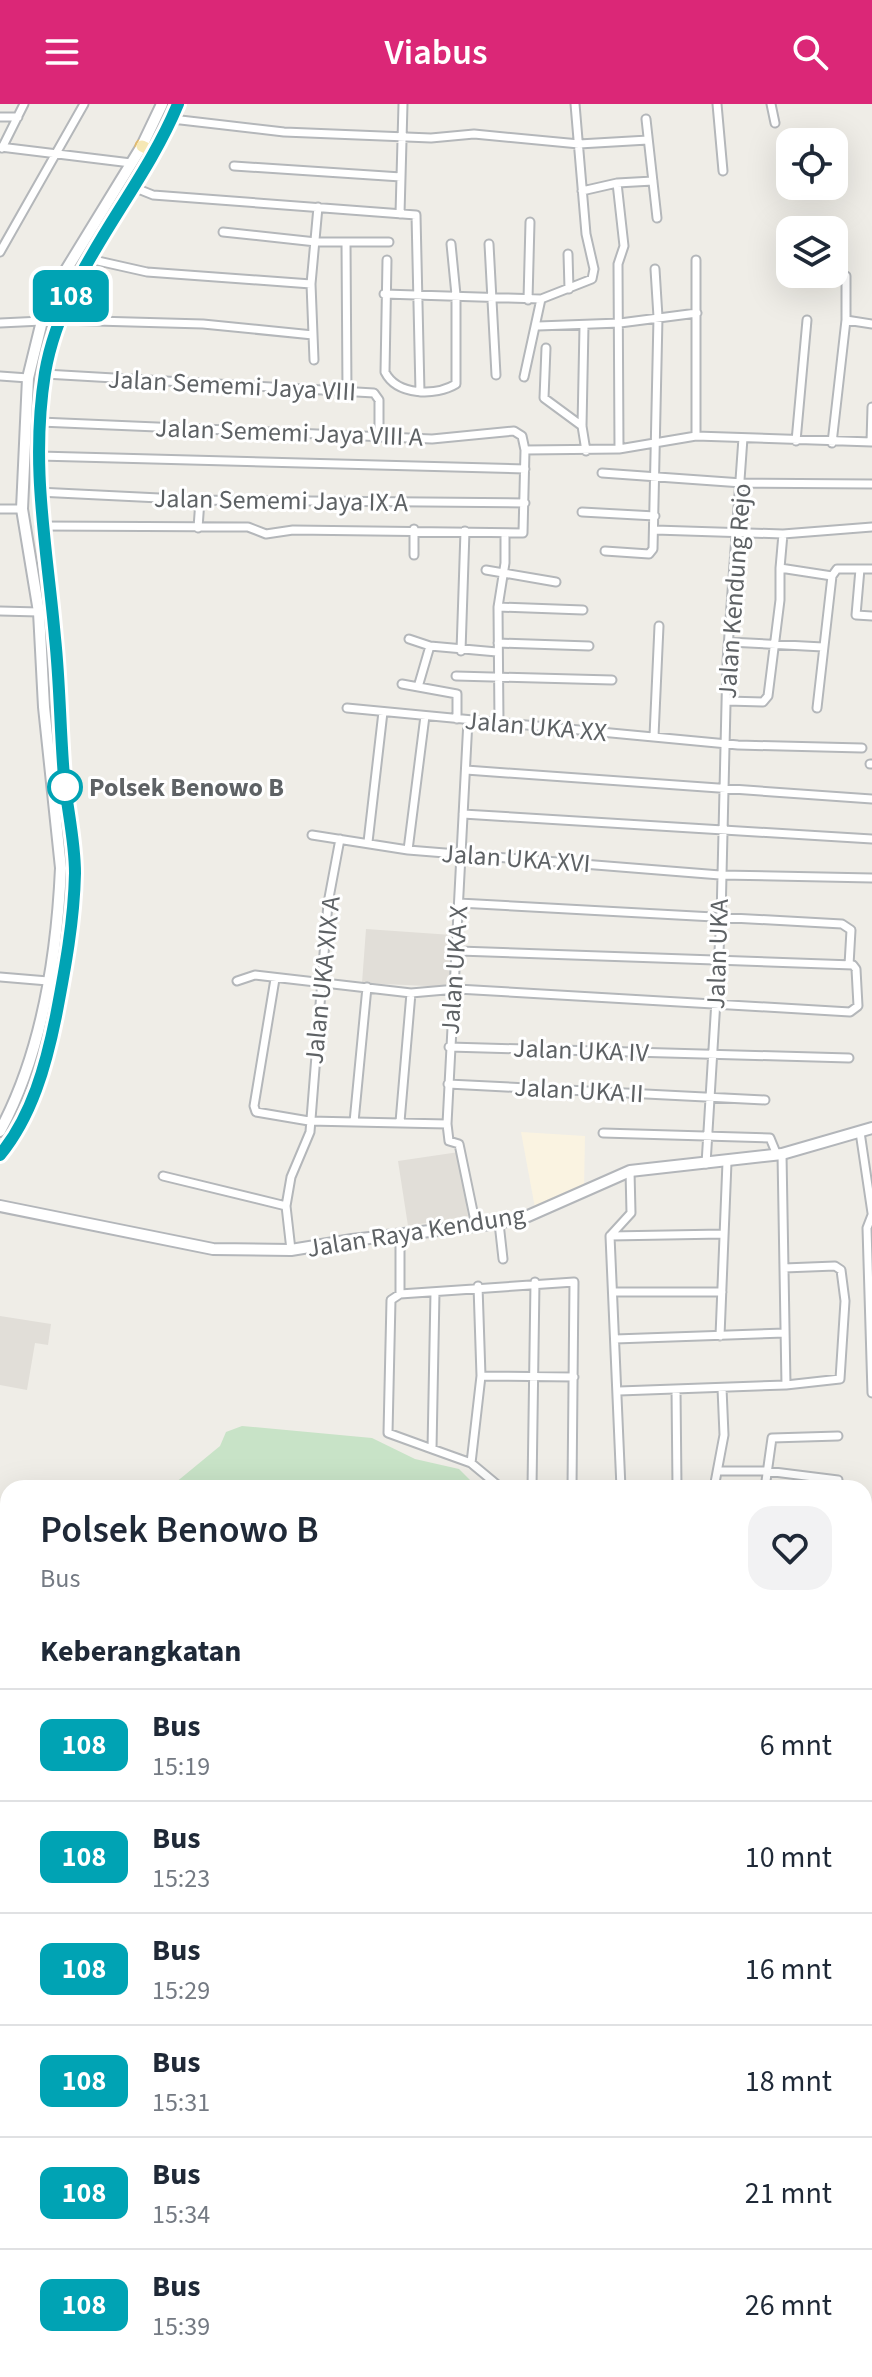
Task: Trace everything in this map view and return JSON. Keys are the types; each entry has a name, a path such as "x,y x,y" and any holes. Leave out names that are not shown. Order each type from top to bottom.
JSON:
{"main road":[{"path":"0,1131 26,1072 48,981 61,868 44,707 39,612 22,509 28,378 42,321 75,253 142,146 162,104"},
{"path":"0,1155 22,1120 45,1067 70,930 75,868 64,777 55,637 40,526 40,422 45,374 60,320 89,259 154,152 178,104"},
{"path":"142,146 154,152"},
{"path":"56,928 70,930"},
{"name":"Jalan Raya Kendung","path":"0,1206 213,1249 291,1250 499,1223 528,1216 630,1171 780,1154 872,1128"}],"street":[{"path":"24,104 1,148 35,150 57,157 131,163"},
{"path":"0,252 57,157 84,104"},
{"path":"400,214 403,104"},
{"path":"384,294 493,295 528,300 541,299 592,279 594,269 582,191 575,104"},
{"path":"717,104 723,171"},
{"path":"771,104 775,123"},
{"path":"0,117 18,117"},
{"path":"172,119 284,132 449,138 474,134 579,144 648,140"},
{"path":"646,119 657,218"},
{"path":"234,166 401,177"},
{"path":"582,191 617,183 653,181"},
{"path":"617,183 620,256 619,449"},
{"path":"133,187 153,195 418,217 420,392"},
{"path":"314,360 311,284 318,207"},
{"path":"528,300 530,222"},
{"path":"223,232 316,242 389,242"},
{"path":"346,242 347,392"},
{"path":"387,260 385,372 392,381 420,392 439,393 456,384 456,295 451,244"},
{"path":"489,244 496,375"},
{"path":"568,254 569,289"},
{"path":"89,259 147,272 311,284"},
{"path":"696,260 696,436"},
{"path":"605,551 651,553 655,530 658,317 655,269"},
{"path":"832,443 846,320 846,288"},
{"path":"524,377 538,326 541,299"},
{"path":"538,326 584,326 697,313"},
{"path":"60,320 203,324 313,335"},
{"path":"796,441 807,320"},
{"path":"846,320 872,324"},
{"path":"0,323 42,321"},
{"path":"584,326 582,426 586,451"},
{"path":"546,348 544,398 582,426"},
{"name":"Jalan Sememi Jaya VIII","path":"45,374 378,395 379,437"},
{"path":"0,376 28,378"},
{"path":"40,526 248,527 274,534 293,530 414,529 524,532 525,450 619,449 696,436 871,442 872,407"},
{"name":"Jalan Sememi Jaya VIII A","path":"40,422 432,439 514,431 522,436 525,450"},
{"name":"Jalan Kendung Rejo","path":"725,744 727,664 739,532 743,438"},
{"path":"39,456 525,469"},
{"path":"602,473 742,483 872,484"},
{"name":"Jalan Sememi Jaya IX A","path":"38,492 200,500 525,503"},
{"path":"198,528 200,500"},
{"path":"0,509 22,509"},
{"path":"582,512 655,516"},
{"path":"655,530 783,534 872,527"},
{"path":"414,529 414,555"},
{"path":"461,651 465,531"},
{"path":"499,723 498,607 505,533"},
{"path":"727,701 767,698 775,643 783,534"},
{"path":"780,568 832,576"},
{"path":"817,708 832,576 837,569 872,569"},
{"path":"860,569 858,616 872,616"},
{"path":"486,570 556,582"},
{"path":"498,607 583,610"},
{"path":"0,611 39,612"},
{"path":"654,736 659,626"},
{"path":"409,639 461,651 589,646"},
{"path":"729,642 823,647"},
{"path":"418,687 430,646"},
{"path":"456,676 612,680"},
{"path":"402,684 457,694 457,719"},
{"name":"Jalan UKA XX","path":"347,708 725,744 862,748"},
{"path":"368,842 383,712"},
{"path":"408,850 425,716"},
{"name":"Jalan UKA X","path":"447,1124 449,1047 459,951 460,853 468,720"},
{"name":"Jalan UKA","path":"706,1164 721,918 725,744"},
{"path":"466,770 872,799"},
{"path":"463,814 872,839"},
{"name":"Jalan UKA XVI","path":"312,835 408,850 720,875 872,878"},
{"name":"Jalan UKA XIX A","path":"286,1206 291,1177 303,1152 309,1121 328,903 340,839"},
{"path":"237,981 255,975 411,993 457,989 715,1005 856,1010 851,930 848,925 459,903"},
{"path":"459,951 852,965"},
{"path":"0,977 48,981"},
{"name":"Jalan UKA XIX A","path":"275,979 255,1110 309,1121"},
{"path":"354,1122 367,987"},
{"path":"400,1122 411,993"},
{"name":"Jalan UKA IV","path":"449,1047 580,1048 849,1058"},
{"name":"Jalan UKA II","path":"448,1084 765,1100"},
{"path":"309,1121 447,1124 449,1141 459,1144 476,1226"},
{"path":"860,1132 872,1214 867,1228 872,1393"},
{"path":"603,1133 770,1138 780,1154 786,1385"},
{"path":"720,1336 727,1162"},
{"path":"621,1480 610,1236 631,1213 630,1171"},
{"path":"163,1176 286,1206 291,1250"},
{"path":"499,1223 503,1259"},
{"path":"610,1236 723,1234"},
{"path":"400,1237 400,1294"},
{"path":"619,1391 837,1381 842,1376 843,1274 835,1266 784,1268"},
{"path":"491,1480 471,1463 388,1433 391,1300 400,1294 572,1280 575,1284 572,1480"},
{"path":"532,1480 535,1282"},
{"path":"471,1463 481,1376 478,1286"},
{"path":"432,1449 435,1292"},
{"path":"613,1292 722,1292"},
{"path":"615,1339 785,1333"},
{"path":"481,1376 534,1374 574,1377"},
{"path":"716,1480 724,1435 722,1388"},
{"path":"676,1389 677,1480"},
{"path":"765,1480 772,1438 838,1436"},
{"path":"718,1471 766,1471 838,1480"}],"shaded area":[{"path":"366,929 452,935 449,987 362,983"},
{"path":"521,1132 585,1136 584,1189 535,1208"},
{"path":"459,1152 468,1216 408,1226 398,1161"},
{"path":"0,1316 51,1324 48,1345 35,1343 27,1390 0,1385"}],"green space":[{"path":"242,1426 372,1438 415,1459 459,1469 470,1480 179,1480 220,1446 226,1432"}],"bus line":[{"name":"108","path":"0,1155 16,1132 45,1067 63,980 74,897 75,868 64,777 55,637 38,492 45,374 52,340 79,278 154,152 178,104"}],"place":[{"name":"Polsek Benowo B","path":"65,787"}]}
